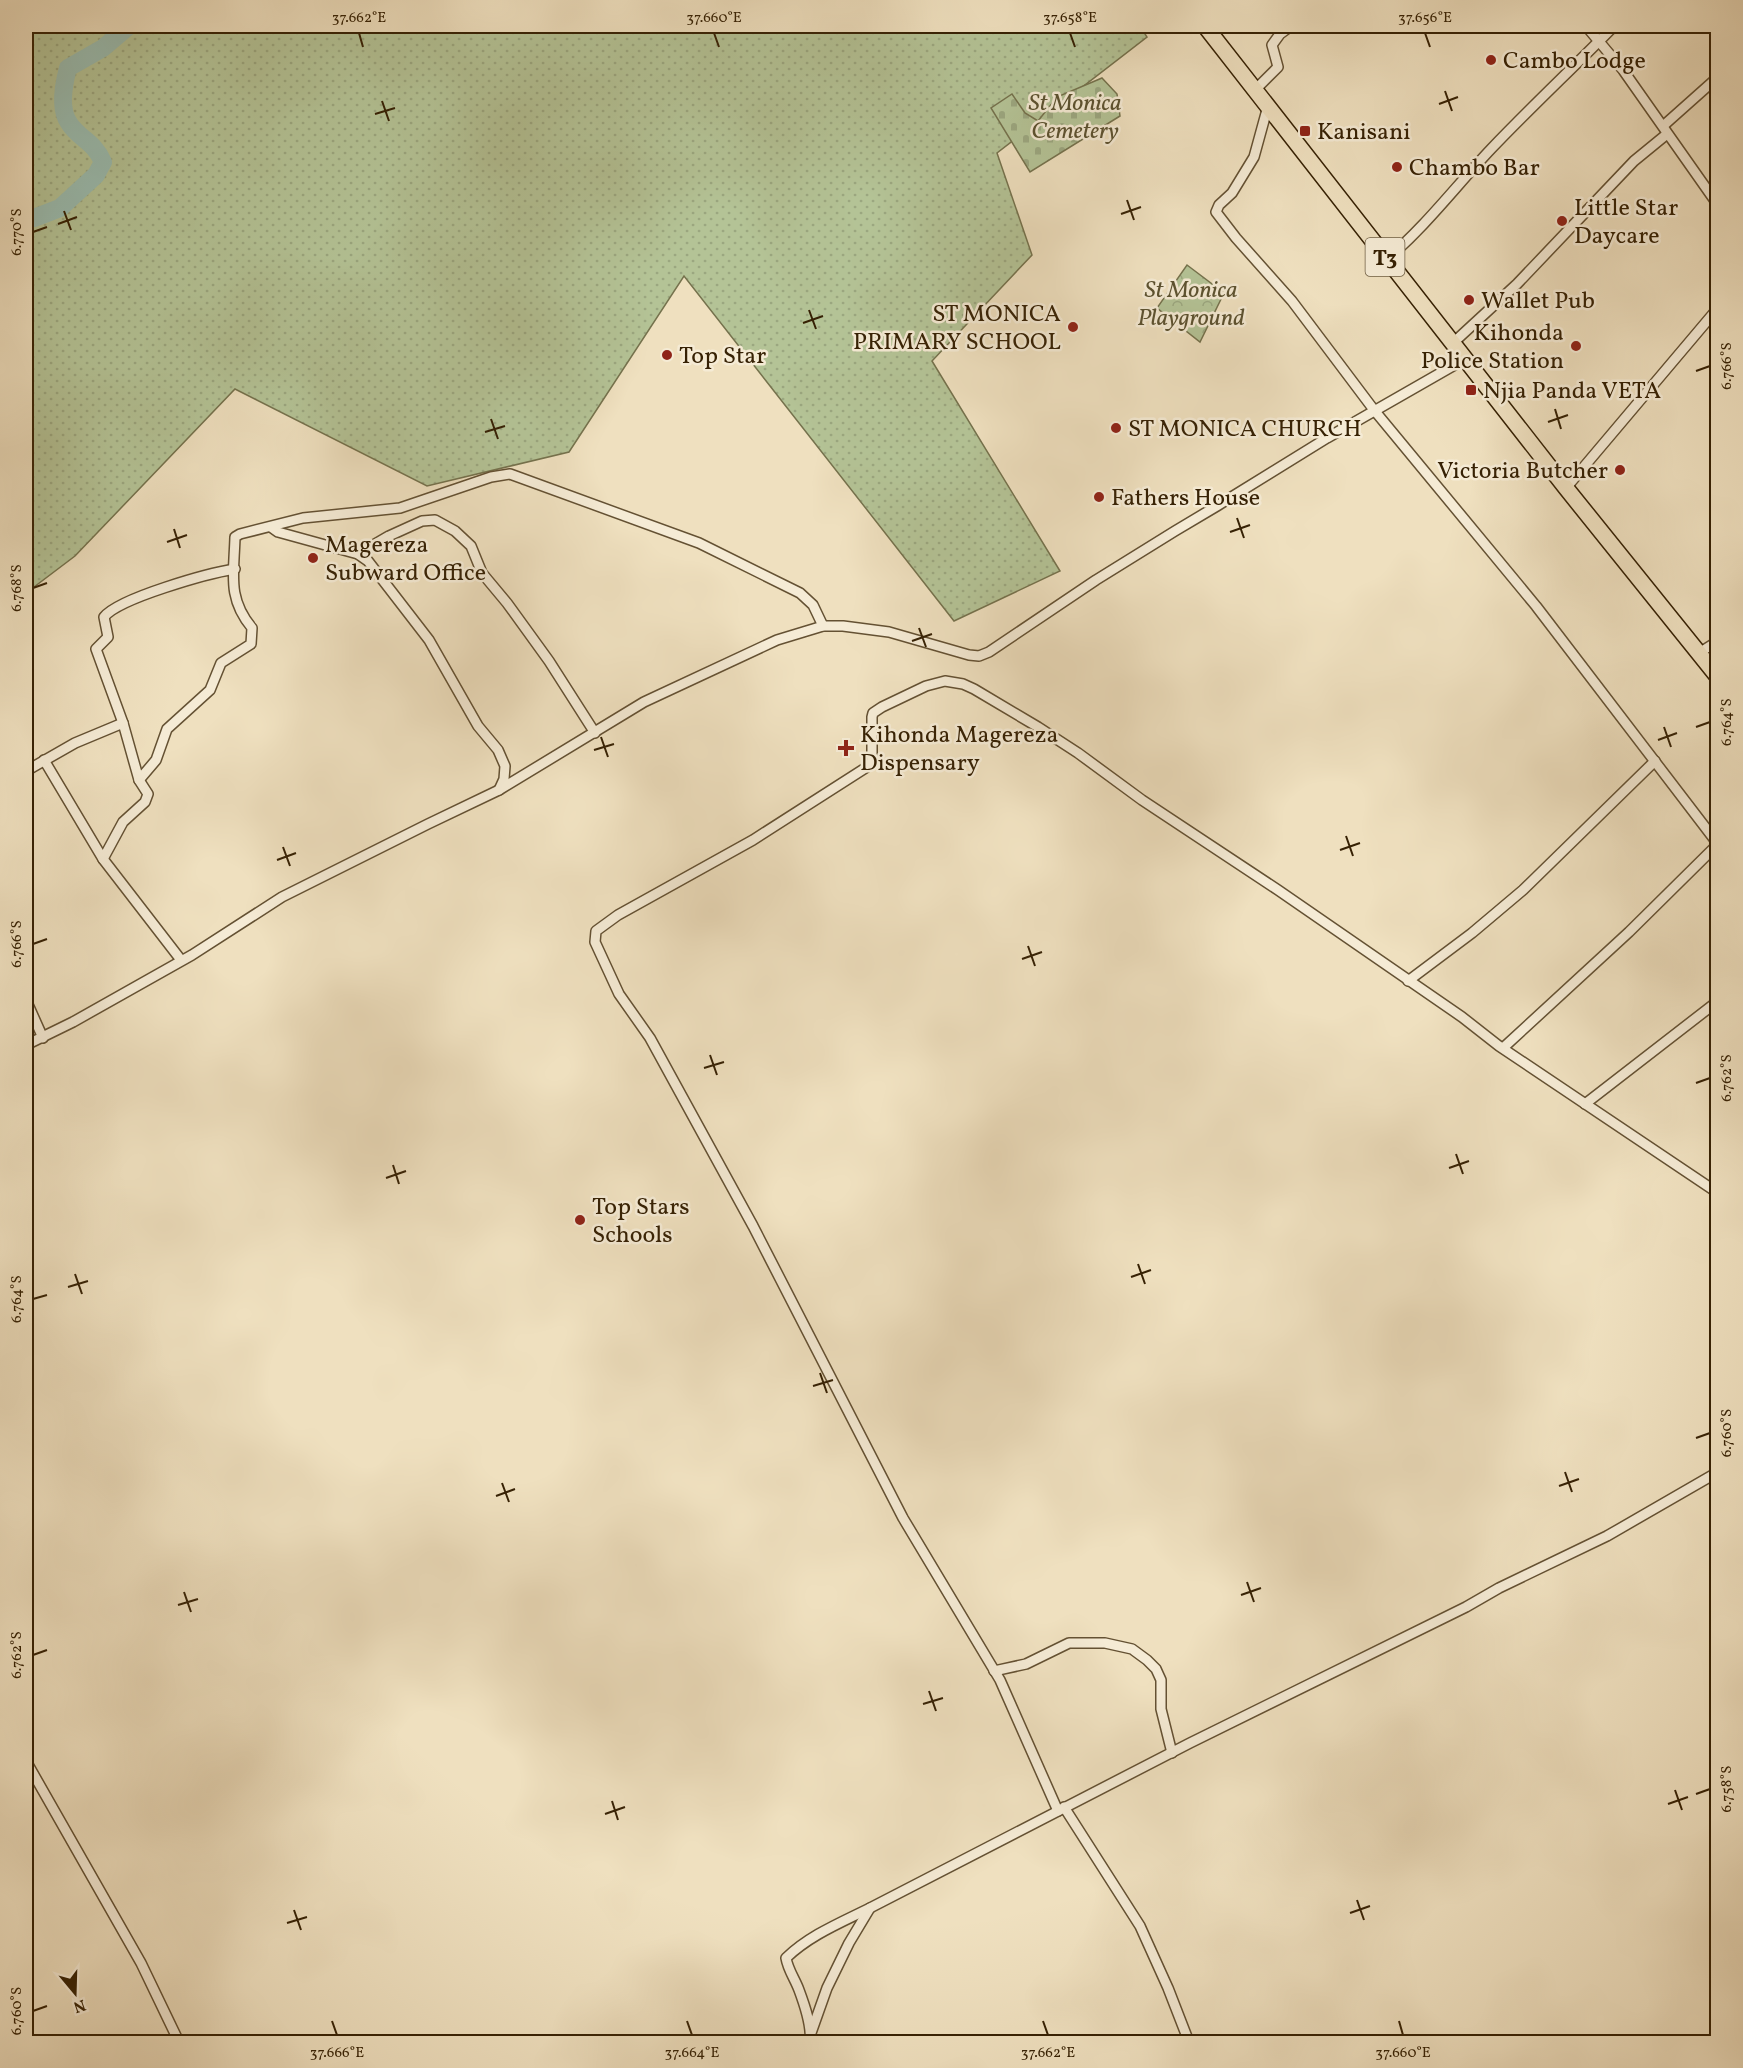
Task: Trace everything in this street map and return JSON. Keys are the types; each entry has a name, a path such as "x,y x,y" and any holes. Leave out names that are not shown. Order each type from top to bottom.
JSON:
{"highway":[{"name":"T3","path":"1205,26 1566,488 1718,677"}],"street":[{"path":"1255,90 1278,67 1272,45 1280,34 1291,26"},
{"path":"1586,26 1623,70 1718,205"},
{"path":"1387,258 1428,220 1469,172 1614,26"},
{"path":"1453,343 1517,284 1718,77"},
{"path":"1268,106 1254,157 1232,193 1219,205 1216,212 1292,301 1374,410 1536,606 1718,844 1629,932 1503,1048"},
{"path":"1566,488 1716,315"},
{"path":"26,1045 43,1038 181,960 282,897 499,790 644,702 777,640 823,626 843,626 889,632 969,655 979,656 989,652 1096,580 1374,410 1465,358"},
{"path":"139,780 156,760 167,729 210,690 221,663 251,644 252,628 242,616 235,601 235,537 303,518 400,508 491,477 510,474 699,543 800,593 813,605 823,626"},
{"path":"358,554 381,540 422,521 435,520 455,531 471,546 482,573 549,661 595,733"},
{"path":"271,527 278,532 358,554 368,561 429,640 478,726 498,750 505,766 504,779 499,790"},
{"path":"103,859 123,822 147,799 147,791 139,780 123,723 96,649 108,635 104,617 117,606 135,599 218,572 235,569"},
{"path":"1699,653 1718,640"},
{"path":"1189,2043 1168,1988 1140,1926 1061,1809 994,1671 881,1476 753,1226 655,1047 619,994 597,949 596,932 618,915 762,835 867,767 872,762 873,713 926,686 945,681 963,684 1038,727 1201,840 1278,890 1503,1048 1718,1193"},
{"path":"26,771 85,738 123,723"},
{"path":"44,760 103,859 181,960"},
{"path":"1408,981 1472,933 1523,890 1654,761"},
{"path":"26,1000 43,1038"},
{"path":"1585,1104 1718,1001"},
{"path":"811,2038 799,1988 788,1969 786,1958 799,1945 1061,1809 1606,1536 1718,1472"},
{"path":"994,1671 1026,1664 1069,1643 1105,1642 1132,1649 1156,1669 1161,1680 1161,1709 1172,1753"},
{"path":"26,1761 141,1963 179,2043"},
{"path":"811,2038 827,1988 849,1943 870,1908"}],"green space":[{"path":"26,26 1140,26 1147,37 997,153 1032,255 932,361 1060,571 954,621 684,276 569,452 427,486 235,389 75,556 26,593"},
{"name":"St Monica Cemetery","path":"1102,78 1117,94 1120,116 1030,172 991,108 1012,94 1025,113 1038,121 1057,97"},
{"name":"St Monica Playground","path":"1187,265 1224,293 1200,342 1157,308"}],"waterway":[{"path":"26,215 34,218 60,208 96,175 103,162 91,145 69,123 64,111 63,96 66,74 68,68 103,48 129,26"}],"place":[{"name":"Cambo Lodge","path":"1491,60"},
{"name":"Kanisani","path":"1305,131"},
{"name":"Chambo Bar","path":"1397,167"},
{"name":"Little Star Daycare","path":"1562,221"},
{"name":"Wallet Pub","path":"1469,300"},
{"name":"ST MONICA PRIMARY SCHOOL","path":"1073,327"},
{"name":"Kihonda Police Station","path":"1576,346"},
{"name":"Top Star","path":"667,355"},
{"name":"Njia Panda VETA","path":"1471,390"},
{"name":"ST MONICA CHURCH","path":"1116,428"},
{"name":"Victoria Butcher","path":"1620,470"},
{"name":"Fathers House","path":"1099,497"},
{"name":"Magereza Subward Office","path":"313,558"},
{"name":"Kihonda Magereza Dispensary","path":"846,748"},
{"name":"Top Stars Schools","path":"580,1220"}]}
